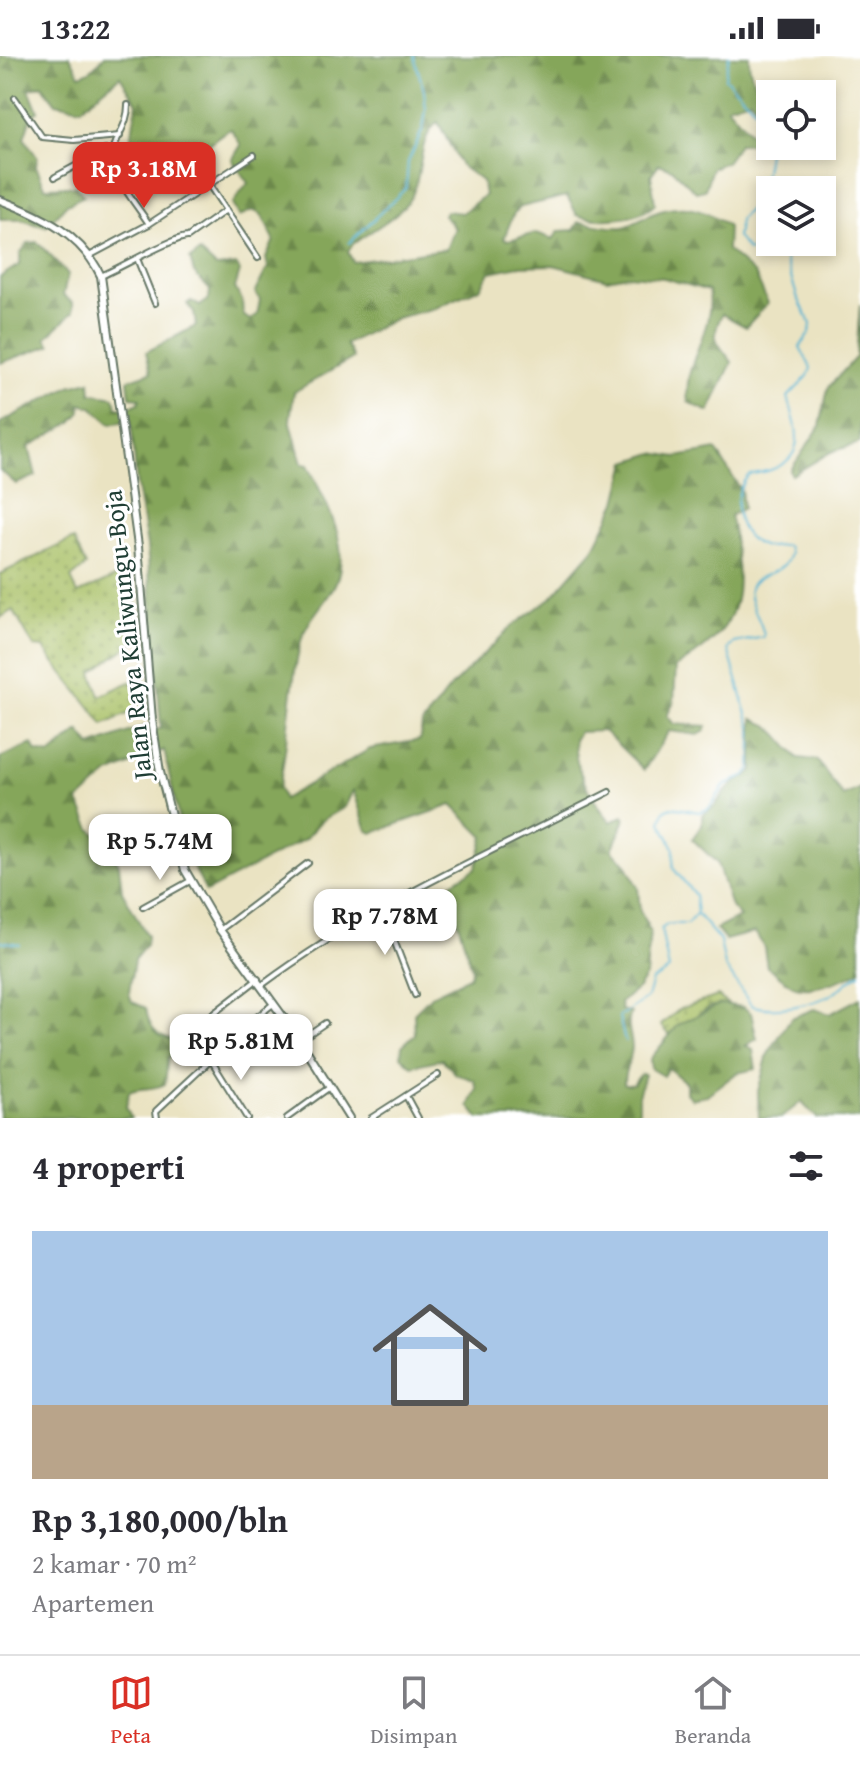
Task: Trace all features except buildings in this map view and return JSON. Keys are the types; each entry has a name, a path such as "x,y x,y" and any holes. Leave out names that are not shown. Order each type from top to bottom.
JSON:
{"main road":[{"name":"Jalan Raya Kaliwungu-Boja","path":"0,200 48,220 91,255 101,276 138,546 152,720 160,772 190,881 220,930 300,1040 349,1118"}],"street":[{"path":"15,98 42,137 74,140 120,136"},
{"path":"128,105 128,118 113,152 115,170 149,224"},
{"path":"55,177 105,150 113,152"},
{"path":"91,255 149,224 254,155"},
{"path":"209,185 258,258"},
{"path":"101,276 138,261 179,236 188,237 226,210"},
{"path":"138,261 155,303"},
{"path":"213,1052 196,1027 260,982 382,909 609,792"},
{"path":"220,930 308,863"},
{"path":"143,907 190,881"},
{"path":"382,909 415,995"},
{"path":"157,1118 156,1111 211,1060 213,1052 275,1003"},
{"path":"300,1040 325,1023"},
{"path":"211,1060 247,1118"},
{"path":"371,1118 438,1075"},
{"path":"287,1118 330,1087"},
{"path":"406,1096 418,1118"}],"green space":[{"path":"0,56 70,56 80,75 90,71 105,56 749,56 756,84 756,106 750,99 727,106 756,140 753,144 739,144 726,162 712,168 705,190 696,192 672,169 659,164 651,175 655,204 648,210 629,217 585,217 577,215 567,196 521,207 514,213 504,238 508,240 537,233 553,239 559,231 574,230 579,222 623,227 673,208 701,211 728,227 727,250 755,274 768,303 746,327 722,314 716,330 717,341 732,362 709,412 688,402 687,387 707,320 709,291 664,278 627,275 607,279 553,265 519,266 490,272 480,288 435,308 396,318 346,344 353,358 294,392 290,419 302,464 308,465 334,522 340,567 336,582 301,641 279,788 283,799 370,749 420,740 422,724 451,687 512,626 551,598 593,550 617,502 627,462 654,453 677,457 716,450 741,490 743,508 730,516 738,575 734,608 719,633 676,667 674,701 667,716 674,724 707,726 705,731 698,735 669,731 644,770 604,731 579,732 574,740 577,763 596,804 611,822 623,816 625,819 612,850 626,864 638,888 640,911 650,931 646,976 638,988 620,1003 621,1010 631,1013 632,1051 624,1084 633,1084 641,1074 645,1075 639,1092 639,1110 632,1118 479,1118 469,1106 477,1089 474,1080 456,1074 442,1059 412,1066 401,1056 402,1046 415,1034 414,1013 433,994 469,977 472,969 447,886 476,868 484,837 452,805 372,833 367,830 353,790 345,807 321,821 305,839 206,892 186,852 164,750 109,774 78,801 91,829 110,848 119,865 122,891 147,936 146,945 134,960 129,993 132,1002 146,1008 150,1023 158,1033 185,1041 186,1050 168,1057 165,1084 129,1092 126,1107 131,1118 0,1118 0,758 32,744 37,752 50,755 79,731 91,746 145,726 148,734 161,728 147,546 131,420 111,424 92,407 80,404 81,412 72,422 29,447 36,476 16,484 0,470 0,423 70,386 90,381 91,393 114,397 117,407 127,408 139,403 140,398 130,397 128,380 151,372 146,352 196,326 194,313 187,304 191,301 200,306 209,299 210,290 194,273 190,259 200,252 216,267 236,265 240,271 235,288 242,300 243,315 250,320 257,315 260,300 255,292 268,267 266,258 274,240 261,214 252,210 239,217 232,204 248,183 232,160 241,145 231,129 214,140 182,171 164,182 131,138 137,103 120,76 81,108 56,103 42,85 29,89 38,111 31,117 24,138 37,157 36,166 45,187 75,186 84,196 67,204 46,227 21,220 0,220","holes":["438,122 461,166 482,181 485,195 462,213 445,211 443,215 455,228 446,249 353,262 348,252 353,244 392,217 411,197 426,138"]},
{"path":"37,242 68,274 63,295 73,303 73,312 46,338 51,345 0,363 0,277 20,264 20,254 28,243"},
{"path":"860,304 860,443 831,452 792,475 790,471 820,426 828,388 856,357"},
{"path":"74,540 86,566 71,578 78,594 131,570 140,638 92,672 100,696 143,676 145,706 103,725 44,648 34,647 13,610 0,618 0,574"},
{"path":"753,719 770,726 798,758 817,760 843,796 860,788 860,971 846,978 807,988 793,986 767,967 764,947 755,932 725,940 716,929 740,917 731,907 717,863 692,839 702,825 702,815 731,786 753,770"},
{"path":"718,996 729,1005 711,1006 669,1034 661,1025 680,1009"},
{"path":"860,998 860,1118 817,1118 801,1102 781,1118 759,1118 758,1091 768,1054 791,1018 814,1009 830,1014"},
{"path":"720,1004 743,1007 751,1013 757,1039 745,1046 753,1050 756,1069 737,1073 707,1095 692,1099 686,1093 686,1083 668,1068 663,1076 651,1069 650,1059 678,1025"}],"waterway":[{"path":"349,243 406,188 408,162 423,129 426,110 414,56"},
{"path":"729,56 725,78 759,113 768,153 761,196 740,219 737,237 748,251 775,247 784,255 797,296 811,324 810,332 800,347 811,368 808,376 788,397 797,438 792,455 773,469 748,476 738,495 738,516 746,534 765,547 787,546 790,553 784,565 754,582 750,588 752,604 764,637 734,643 728,649 752,731 751,768 745,776 725,785 708,809 699,812 672,807 665,810 661,822 674,848 673,868 695,895 697,914 720,941 725,966 751,1005 782,1008 805,1004 834,993 860,974"},
{"path":"625,1041 619,1017 647,998 652,980 669,970 661,929 668,924 687,924 696,914"},
{"path":"0,941 19,944"}]}
